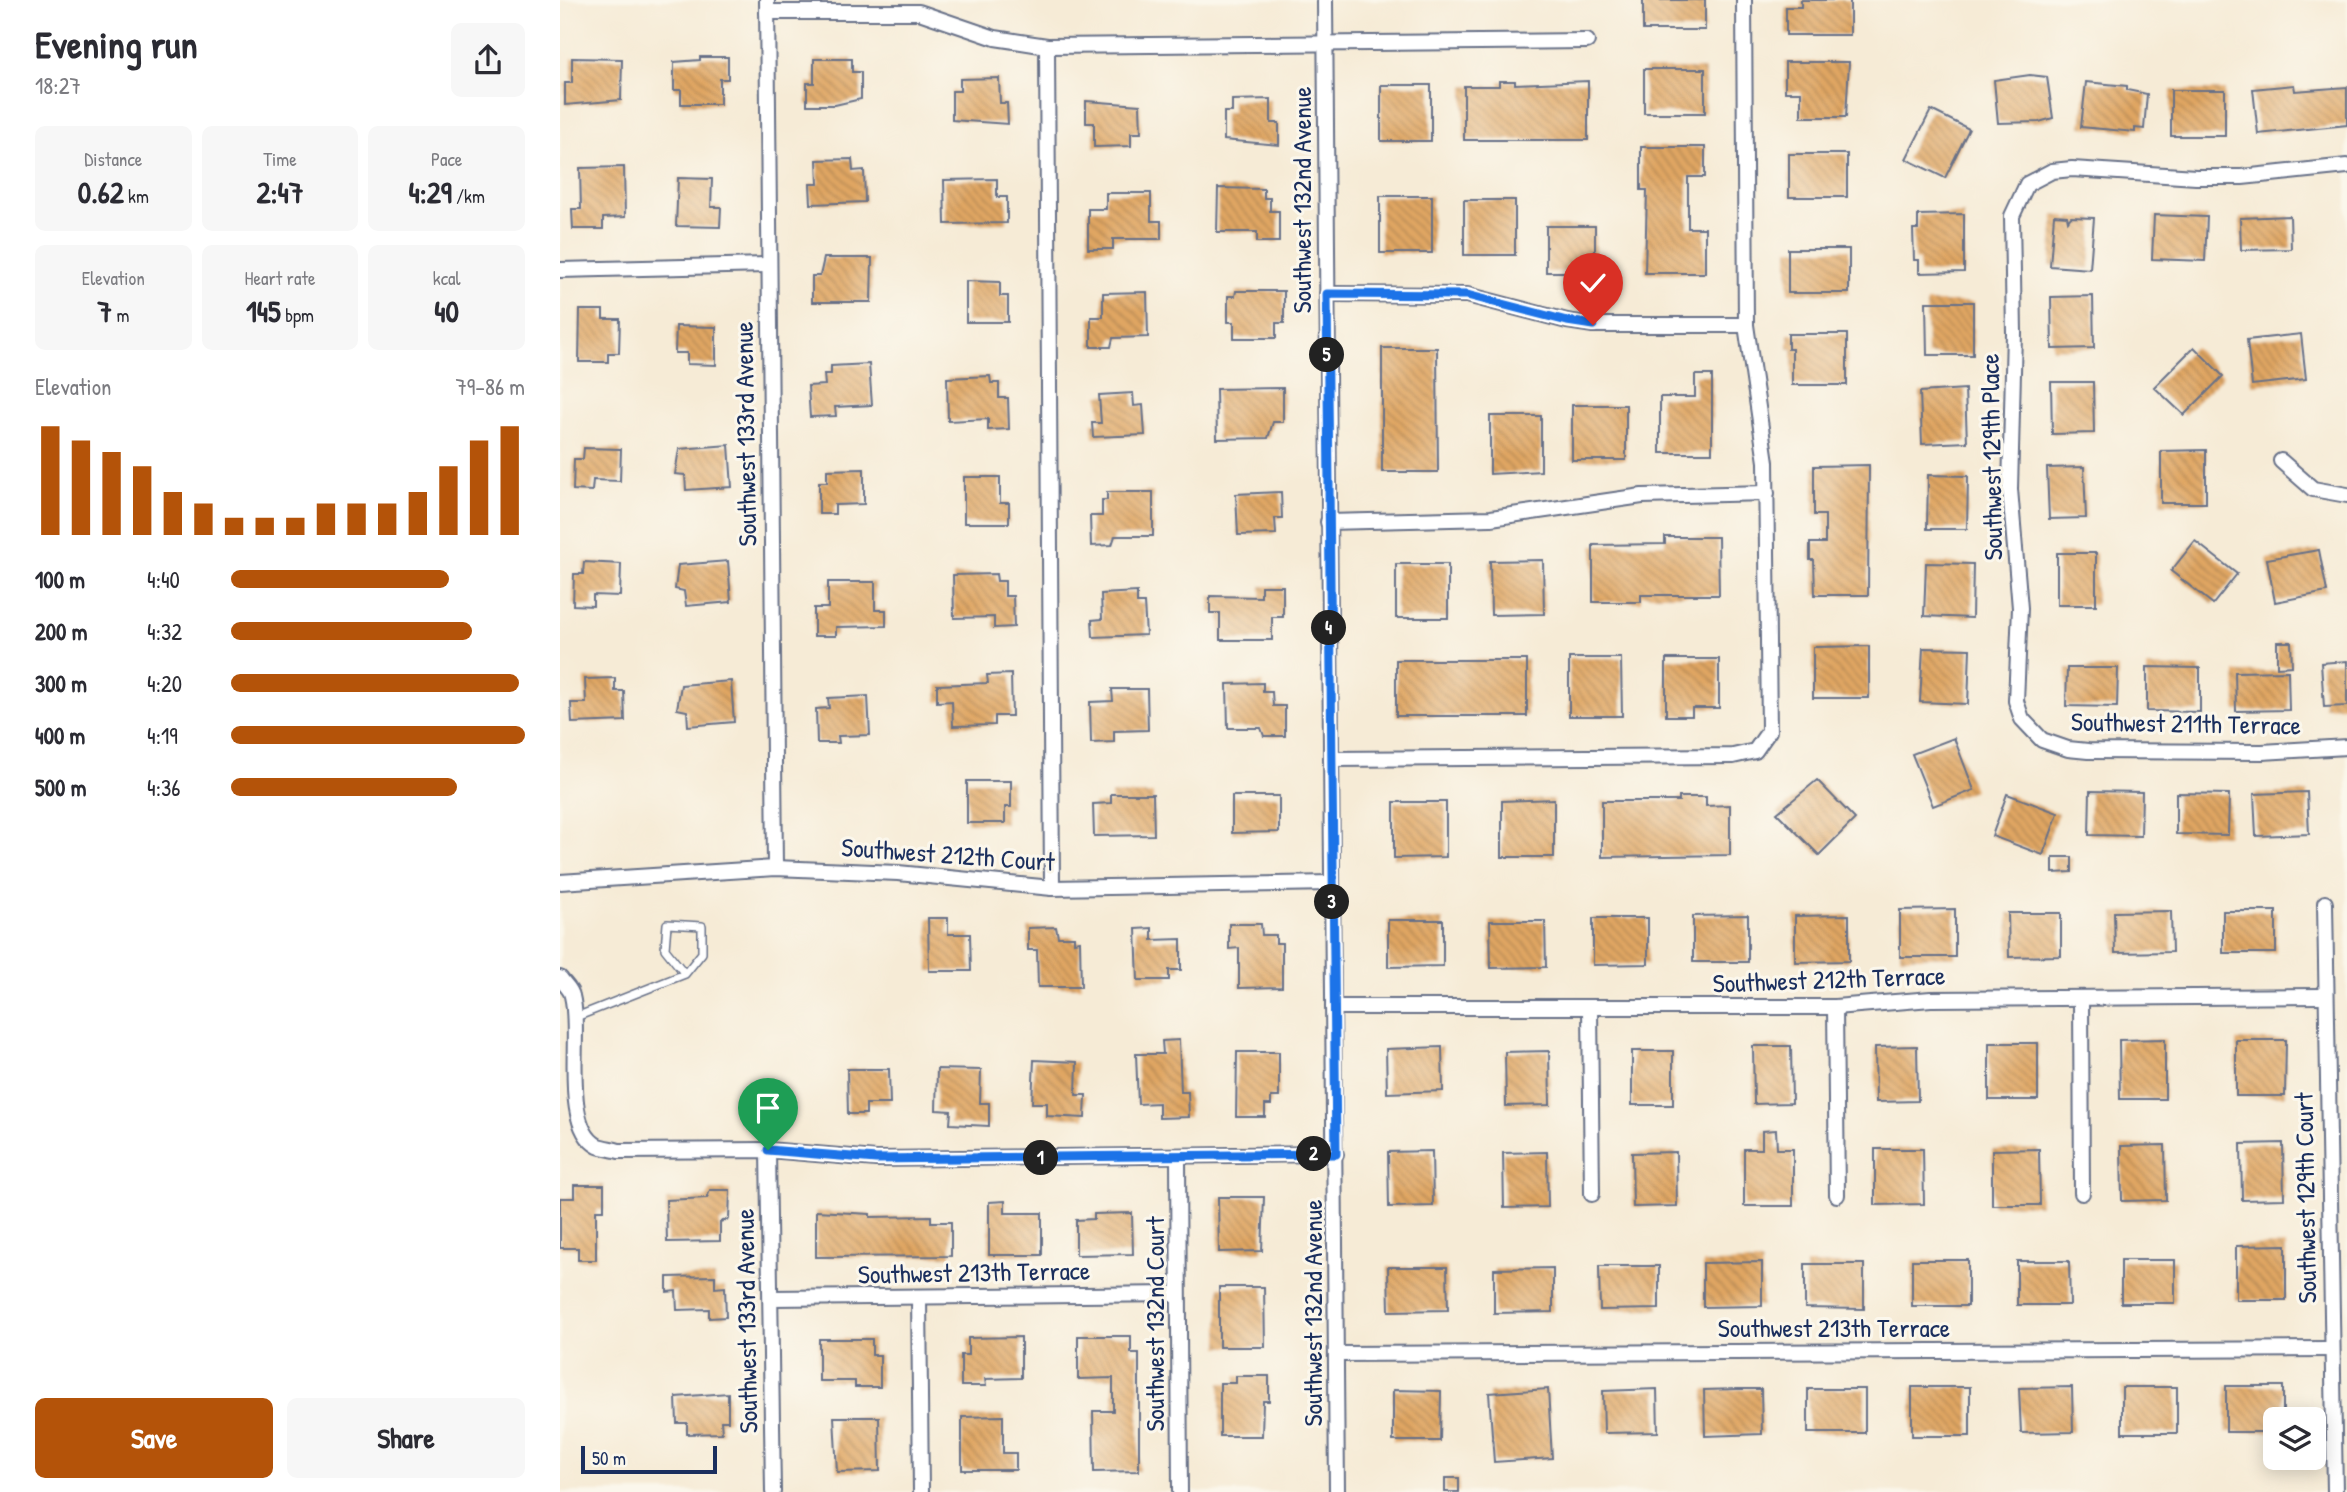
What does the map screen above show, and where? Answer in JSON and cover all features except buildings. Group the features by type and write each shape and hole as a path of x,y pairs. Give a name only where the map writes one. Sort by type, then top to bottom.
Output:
{"street":[{"name":"Southwest 132nd Avenue","path":"1325,0 1337,1492"},
{"path":"1331,759 1733,756 1755,751 1769,731 1771,715 1765,443 1746,326 1744,0"},
{"path":"767,6 919,12 1011,42 1047,46 1587,41"},
{"name":"Southwest 133rd Avenue","path":"767,6 767,265 775,868"},
{"path":"1047,46 1052,888"},
{"name":"Southwest 129th Place","path":"2029,730 2016,701 2020,608 2011,515 2014,333 2012,216 2015,202 2027,184 2052,171 2072,169 2207,177 2347,166"},
{"path":"560,270 767,265"},
{"path":"1327,294 1467,295 1567,321 1593,325 1746,326"},
{"path":"2281,461 2302,483 2313,489 2347,495"},
{"path":"1328,522 1491,518 1642,496 1767,493"},
{"name":"Southwest 211th Terrace","path":"2029,730 2054,746 2088,751 2262,752 2347,747"},
{"name":"Southwest 212th Court","path":"560,882 775,868 898,873 1052,888 1332,883"},
{"name":"Southwest 129th Court","path":"2326,903 2335,1492"},
{"path":"560,978 572,993 576,1017 575,1114 584,1134 597,1145 619,1151 768,1150 876,1159 1336,1154"},
{"name":"Southwest 212th Terrace","path":"1334,1007 1835,1007 1931,999 2326,996"},
{"path":"2081,998 2082,1193"},
{"path":"1590,1007 1591,1194"},
{"path":"1835,1007 1837,1195"},
{"name":"Southwest 133rd Avenue","path":"768,1150 773,1492"},
{"name":"Southwest 132nd Court","path":"1178,1157 1180,1492"},
{"name":"Southwest 213th Terrace","path":"771,1298 1178,1294"},
{"path":"919,1297 921,1492"},
{"name":"Southwest 213th Terrace","path":"1336,1354 2332,1349"}],"lane":[{"path":"576,1017 685,974 702,953 702,926 667,924 665,949 685,974"}],"route":[{"path":"768,1150 876,1159 1336,1154 1327,294 1467,295 1567,321 1593,325"}]}
